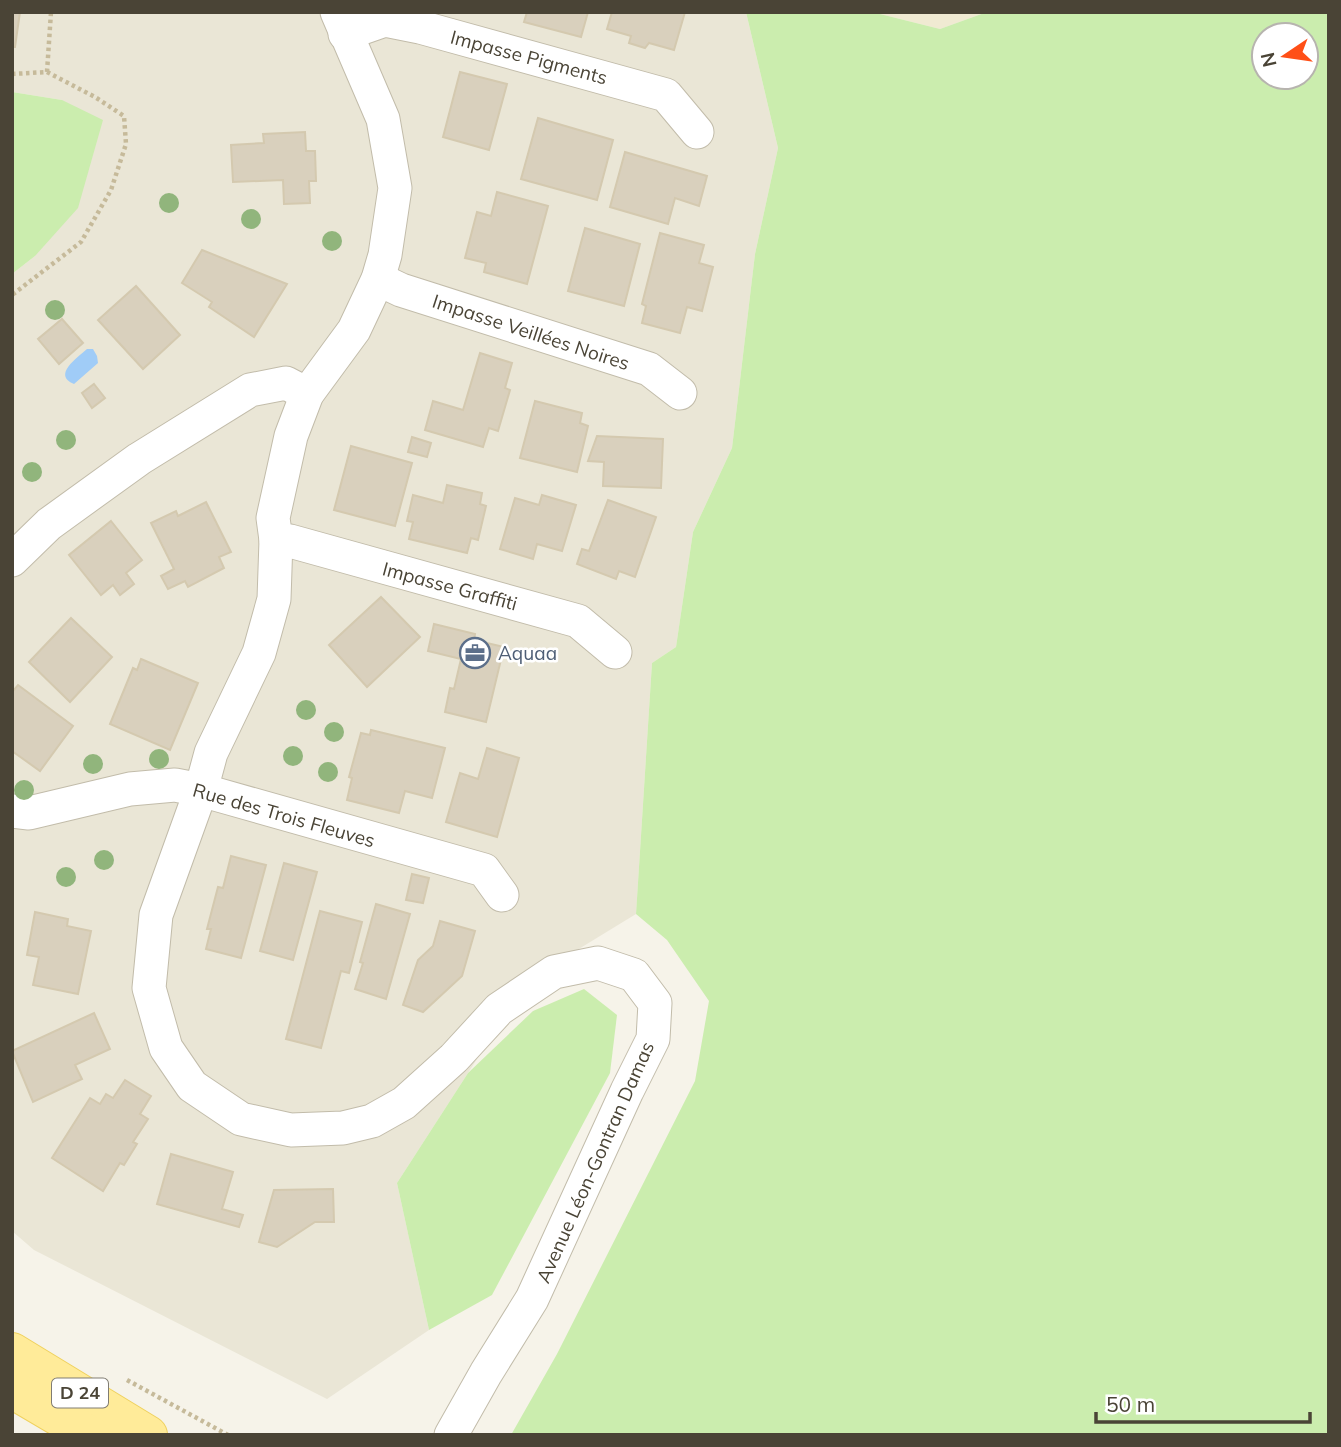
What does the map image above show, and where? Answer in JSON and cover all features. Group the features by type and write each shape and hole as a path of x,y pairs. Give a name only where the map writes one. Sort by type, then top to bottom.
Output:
{"main road":[{"name":"D 24","path":"12,1352 148,1435"},
{"name":"D 24","path":"12,1389 90,1435"}],"street":[{"name":"Impasse Pigments","path":"341,23 385,20 420,27 666,95 697,132"},
{"name":"Avenue Léon-Gontran Damas","path":"341,23 383,119 395,188 385,255 378,279 354,330 307,394 291,436 273,518 276,540 274,599 259,653 211,753 201,790 156,915 149,988 166,1048 192,1086 241,1119 291,1130 343,1128 372,1121 404,1102 454,1058 499,1009 554,972 598,962 634,975 655,1003 653,1039 533,1299 451,1435"},
{"name":"Impasse Veillées Noires","path":"378,279 401,290 649,369 680,393"},
{"path":"12,560 49,524 139,458 250,390 286,383 307,394"},
{"name":"Impasse Graffiti","path":"276,540 290,541 578,621 615,652"},
{"name":"Rue des Trois Fleuves","path":"12,811 29,813 130,789 175,785 484,870 502,895"}],"path":[{"path":"47,72 51,12"},
{"path":"12,74 47,72 95,97 124,116 126,144 111,190 81,242 12,295"}],"shaded area":[{"path":"12,12 746,12 778,148 755,254 732,448 693,532 676,647 652,663 636,914 528,980 397,1183 429,1330 327,1399 34,1250 12,1231 12,274 35,256 62,100 12,92"},
{"path":"872,12 987,12 940,29"}],"green space":[{"path":"746,12 872,12 940,29 987,12 1329,12 1329,1435 511,1435 557,1354 695,1081 709,1001 667,940 636,914 652,663 676,647 693,532 732,448 755,254 778,148"},
{"path":"12,92 62,100 103,120 78,208 35,256 12,274"},
{"path":"584,989 617,1015 610,1073 492,1295 429,1330 397,1183 468,1073 533,1011"}],"water":[{"path":"87,349 93,349 98,363 74,384 65,376 66,371"}],"building":[{"path":"12,12 20,12 15,47 12,47"},
{"path":"527,12 588,12 581,37 524,22"},
{"path":"612,12 685,12 674,50 649,43 645,48 629,43 631,36 607,29"},
{"path":"460,72 507,84 489,150 443,137"},
{"path":"538,118 613,140 597,200 521,179"},
{"path":"305,132 306,151 315,151 316,181 309,181 310,203 284,204 283,180 233,182 231,145 264,143 263,134"},
{"path":"625,152 707,176 699,206 675,198 668,224 610,207"},
{"path":"497,192 548,206 527,284 484,272 486,263 465,258 477,212 491,216"},
{"path":"585,228 640,244 624,306 568,291"},
{"path":"660,233 704,245 699,263 713,267 702,311 687,307 680,333 642,323 646,306 642,304"},
{"path":"202,250 287,284 254,337 209,307 212,302 182,283"},
{"path":"136,286 180,335 143,369 98,320"},
{"path":"62,319 83,343 59,364 38,339"},
{"path":"480,353 512,363 505,388 510,390 498,431 489,428 483,447 425,430 433,401 463,410"},
{"path":"94,384 105,398 92,408 82,393"},
{"path":"535,401 582,413 580,423 588,426 577,472 520,458"},
{"path":"597,436 663,439 661,488 603,486 604,462 588,461"},
{"path":"412,437 431,443 427,457 408,452"},
{"path":"351,446 412,463 395,526 334,510"},
{"path":"447,485 482,493 480,504 486,506 478,540 471,538 467,553 409,539 413,522 407,521 413,495 443,503"},
{"path":"542,495 576,505 562,551 537,544 533,559 500,549 515,498 539,505"},
{"path":"608,500 656,517 635,577 619,571 616,579 577,564 582,549 589,551"},
{"path":"206,502 231,552 219,557 224,568 188,587 185,581 168,589 161,576 174,569 151,523 176,511 178,516"},
{"path":"111,521 142,560 126,573 134,584 120,595 113,585 101,595 69,555"},
{"path":"381,597 420,637 367,687 329,645"},
{"path":"71,618 112,657 70,702 29,662"},
{"path":"434,624 475,634 474,640 504,647 486,722 445,712 450,688 454,689 461,659 428,651"},
{"path":"141,659 198,683 170,750 110,724 133,668 137,670"},
{"path":"18,685 73,726 40,771 12,751 12,692"},
{"path":"371,730 445,748 432,798 405,791 399,813 347,800 352,778 349,777 361,733 370,735"},
{"path":"487,748 519,758 497,837 446,822 460,773 478,779"},
{"path":"231,856 266,865 241,958 206,949 211,929 207,929 218,887 223,888"},
{"path":"284,863 317,872 293,960 260,951"},
{"path":"412,874 429,878 423,903 406,900"},
{"path":"376,904 410,914 386,999 355,989"},
{"path":"320,911 362,922 349,973 341,971 321,1048 286,1039"},
{"path":"35,912 68,919 67,926 91,931 78,994 33,985 39,957 27,955"},
{"path":"440,921 475,931 462,976 423,1012 403,1005 418,960 433,946"},
{"path":"94,1013 110,1049 75,1065 82,1079 33,1102 12,1051"},
{"path":"125,1080 151,1096 140,1114 148,1119 133,1142 137,1144 124,1165 120,1163 103,1191 52,1158 90,1098 100,1104 106,1094 113,1098"},
{"path":"171,1154 233,1172 222,1209 243,1215 239,1227 157,1204"},
{"path":"333,1189 334,1222 315,1222 277,1247 259,1242 274,1190"}],"place":[{"name":"Aquaa","path":"475,653"}]}
